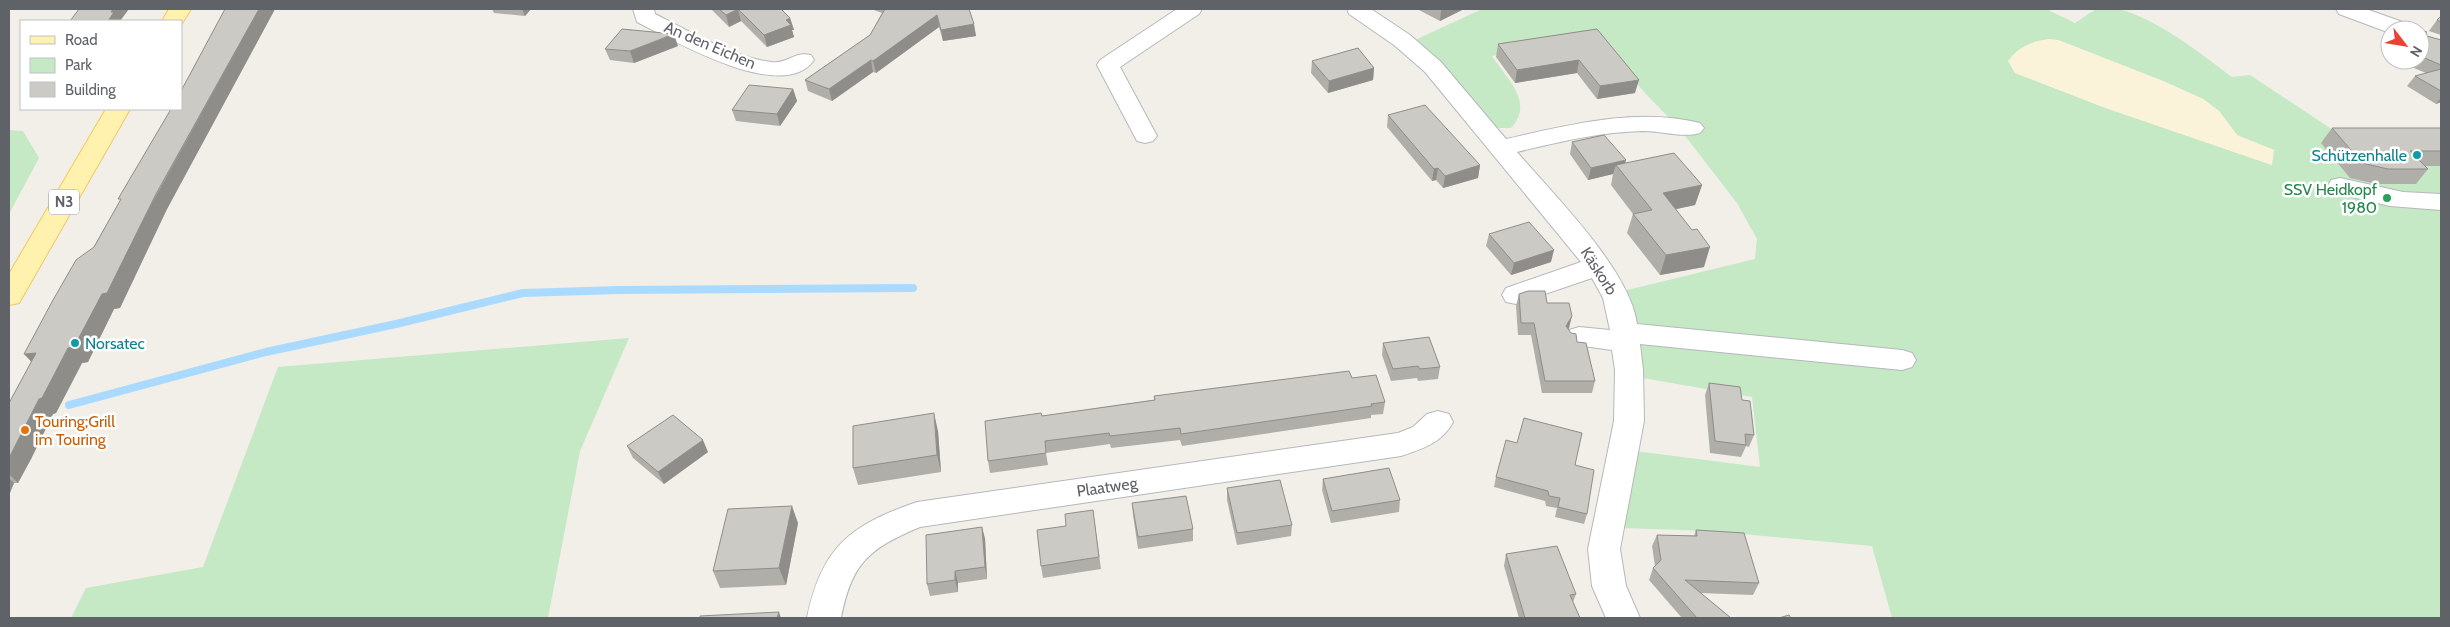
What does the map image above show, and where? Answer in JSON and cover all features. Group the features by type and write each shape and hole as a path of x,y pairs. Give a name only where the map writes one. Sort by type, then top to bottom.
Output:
{"main road":[{"path":"174,20 180,9"},
{"name":"N3","path":"9,296 117,110"}],"street":[{"name":"An den Eichen","path":"623,9 651,11 684,38 760,66 784,70 803,60"},
{"path":"1145,136 1108,65 1190,9"},
{"name":"Käskorb","path":"1357,9 1389,30 1433,67 1599,266 1617,298 1626,337 1629,421 1604,549 1609,586 1623,618"},
{"path":"2347,9 2380,21"},
{"path":"1501,148 1557,136 1640,125 1692,128"},
{"path":"2340,186 2388,199 2420,203 2441,202"},
{"path":"1516,295 1599,266"},
{"path":"1578,337 1626,337 1902,360"},
{"name":"Plaatweg","path":"824,618 838,569 857,546 883,528 917,515 1401,444 1424,435 1438,422"}],"green space":[{"path":"2113,8 2131,13 2168,32 2232,77 2250,75 2339,134 2441,137 2441,618 1892,618 1872,546 1710,531 1621,528 1635,451 1760,467 1752,397 1637,377 1623,291 1755,259 1757,239 1737,203 1679,128 1645,93 1599,38 1492,56 1516,90 1519,100 1518,118 1511,128 1498,128 1486,122 1415,40 1482,9 2046,9 2075,23 2095,10","holes":["2058,40 2163,81 2203,99 2219,111 2237,135 2272,165 2103,107 2015,73"]},
{"path":"9,130 23,131 39,158 9,214"},
{"path":"629,338 580,451 548,618 71,618 86,588 203,567 278,367"}],"sand":[{"path":"2058,40 2163,81 2203,99 2219,111 2237,135 2274,150 2272,165 2103,107 2015,73 2008,61 2016,52 2037,41"}],"building":[{"path":"79,9 113,9 111,12 114,12 109,20 71,20"},
{"path":"225,9 259,9 156,194 107,293 102,294 74,347 68,348 9,458 9,403 36,353 24,354 76,260 94,247 121,199 118,199 170,110 182,110 182,89"},
{"path":"719,9 738,9 726,15"},
{"path":"738,9 781,9 790,18 786,20 791,25 764,35"},
{"path":"885,9 969,9 974,24 941,30 937,15 873,61 871,60 829,89 805,80 870,35"},
{"path":"622,29 674,34 630,51 605,49"},
{"path":"1597,29 1639,80 1600,86 1579,60 1517,70 1498,44"},
{"path":"2430,37 2441,40 2441,65 2430,60"},
{"path":"1358,48 1374,68 1329,81 1312,61"},
{"path":"2441,69 2441,91 2415,76"},
{"path":"749,85 793,89 777,114 732,110"},
{"path":"1425,105 1480,165 1445,176 1438,168 1434,169 1388,115"},
{"path":"2332,128 2441,128 2441,151 2410,151 2428,169 2388,169 2362,163"},
{"path":"1604,135 1626,160 1591,168 1572,142"},
{"path":"1674,153 1702,185 1663,193 1692,230 1697,229 1710,247 1666,255 1633,214 1652,210 1616,165"},
{"path":"1529,222 1554,250 1514,263 1489,234"},
{"path":"1528,291 1545,291 1547,303 1569,303 1572,316 1566,326 1571,333 1576,334 1577,342 1586,343 1595,381 1545,381 1534,323 1521,323 1519,294"},
{"path":"1429,337 1440,367 1420,369 1418,366 1393,369 1383,343"},
{"path":"1349,371 1352,378 1376,375 1385,402 1371,404 1372,406 1181,434 1180,428 1110,436 1109,433 1045,441 1046,453 988,461 985,421 1041,413 1042,416 1155,400 1154,396"},
{"path":"1709,383 1740,387 1742,400 1750,401 1754,435 1745,434 1746,445 1715,441"},
{"path":"934,413 937,455 853,468 853,426"},
{"path":"673,415 703,440 658,472 627,446"},
{"path":"1524,418 1582,433 1575,465 1594,470 1587,514 1558,507 1560,498 1549,496 1548,491 1496,477 1506,440 1517,443"},
{"path":"1389,468 1400,500 1332,511 1323,479"},
{"path":"1280,480 1292,525 1237,533 1227,488"},
{"path":"1186,496 1193,529 1138,537 1132,503"},
{"path":"792,506 779,568 713,571 728,509"},
{"path":"1093,510 1099,557 1041,566 1037,530 1066,526 1065,514"},
{"path":"982,527 985,567 955,571 955,580 927,584 926,535"},
{"path":"1696,530 1744,533 1759,583 1685,580 1731,618 1697,618 1653,568 1661,560 1657,535 1697,536"},
{"path":"1557,546 1576,594 1570,595 1580,618 1525,618 1506,554"},
{"path":"779,612 777,618 700,618 700,616"},
{"path":"1789,615 1791,618 1779,618"}],"waterway":[{"path":"69,405 266,352 396,324 523,293 619,290 913,288"}],"place":[{"name":"Schützenhalle","path":"2417,155"},
{"name":"SSV Heidkopf 1980","path":"2387,198"},
{"name":"Norsatec","path":"75,343"},
{"name":"Touring;Grill im Touring","path":"25,430"}]}
